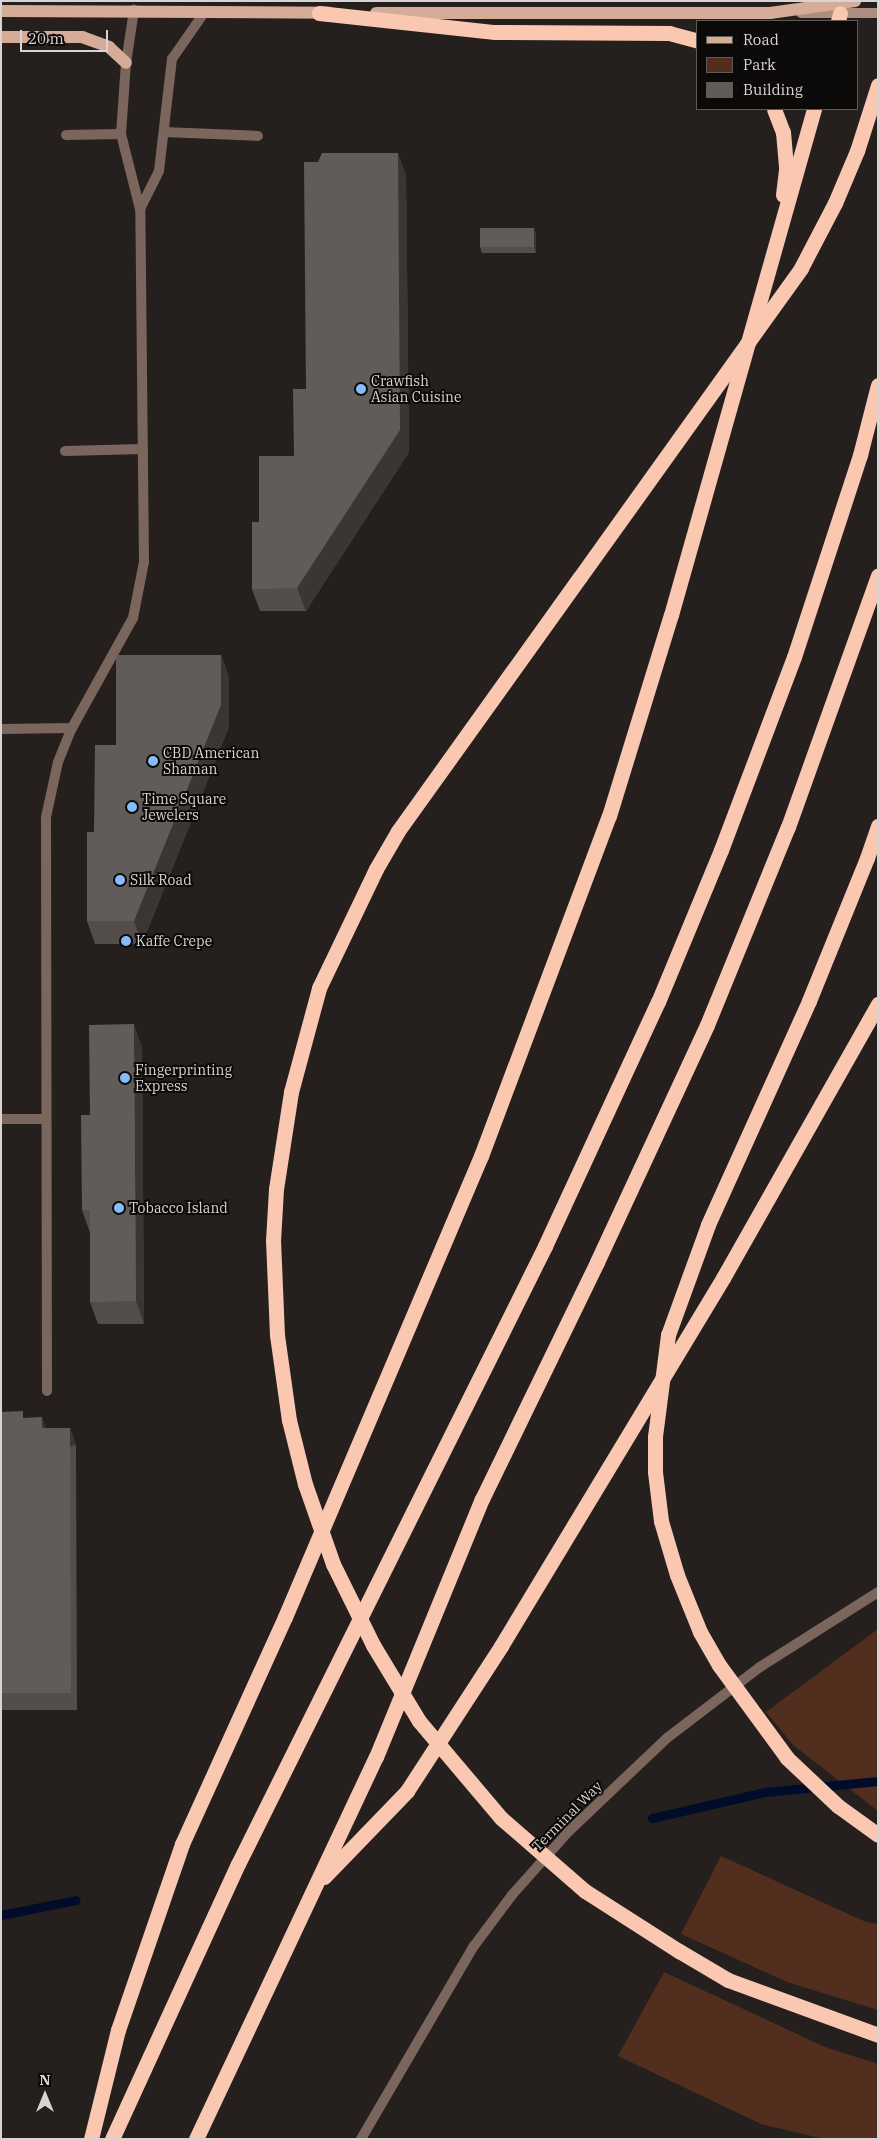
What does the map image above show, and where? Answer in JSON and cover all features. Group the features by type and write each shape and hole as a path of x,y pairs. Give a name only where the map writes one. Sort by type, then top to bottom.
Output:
{"highway":[{"path":"319,13 495,32 669,33 696,40"},
{"path":"878,85 857,151 835,203 801,268 398,831 376,869 319,988 290,1092 276,1188 273,1241 277,1335 289,1420 305,1484 333,1564 373,1645 419,1720 501,1818 585,1891 728,1980 878,2035"},
{"path":"774,110 783,132 786,170 779,234"},
{"path":"91,2139 118,2030 182,1844 285,1616 481,1156 609,816 671,615 814,110"},
{"path":"112,2139 234,1873 545,1246 662,993 724,842 797,648 860,455 878,385"},
{"path":"196,2139 376,1757 482,1500 707,1025 791,818 878,576"},
{"path":"878,826 868,858 809,1001 708,1225 668,1335 655,1437 655,1472 661,1521 677,1575 700,1632 719,1665 786,1758 838,1806 878,1835"},
{"path":"316,1885 407,1791 502,1646 723,1278 878,1004"}],"main road":[{"path":"840,10 855,1"},
{"path":"1,11 134,6 204,13 770,13 840,10 878,13"},
{"path":"1,37 82,37 109,47 126,63"}],"street":[{"path":"47,1391 46,817 58,762 72,728 118,650 140,593 144,562 140,209 121,134 126,63 134,6"},
{"path":"140,209 159,170 172,59 204,13"},
{"path":"164,132 258,136"},
{"path":"66,135 121,134"},
{"path":"65,451 143,449"},
{"path":"1,729 72,728"},
{"path":"1,1119 46,1119"},
{"name":"Terminal Way","path":"361,2139 474,1946 512,1895 568,1831 667,1738 760,1667 878,1592"}],"green space":[{"path":"878,1629 878,1811 793,1745 766,1712"},
{"path":"721,1856 866,1922 878,1924 878,2010 787,1982 681,1934"},
{"path":"664,1972 825,2047 878,2064 878,2139 824,2139 761,2124 618,2056"}],"building":[{"name":"Crawfish Asian Cuisine","path":"322,153 398,153 400,430 297,588 252,589 252,522 259,522 259,456 294,456 293,389 306,389 304,162 318,162"},
{"path":"480,228 534,228 534,247 480,247"},
{"path":"116,655 221,655 221,705 134,921 87,921 87,832 94,832 95,745 116,745"},
{"path":"134,1024 136,1301 90,1302 90,1210 82,1210 81,1115 90,1115 89,1025"},
{"path":"23,1411 23,1418 42,1417 42,1428 70,1428 71,1693 1,1693 1,1412"}],"waterway":[{"path":"652,1818 765,1792 878,1781"},
{"path":"1,1915 76,1900"}],"place":[{"name":"Crawfish Asian Cuisine","path":"361,389"},
{"name":"CBD American Shaman","path":"153,761"},
{"name":"Time Square Jewelers","path":"132,807"},
{"name":"Silk Road","path":"120,880"},
{"name":"Kaffe Crepe","path":"126,941"},
{"name":"Fingerprinting Express","path":"125,1078"},
{"name":"Tobacco Island","path":"119,1208"}]}
